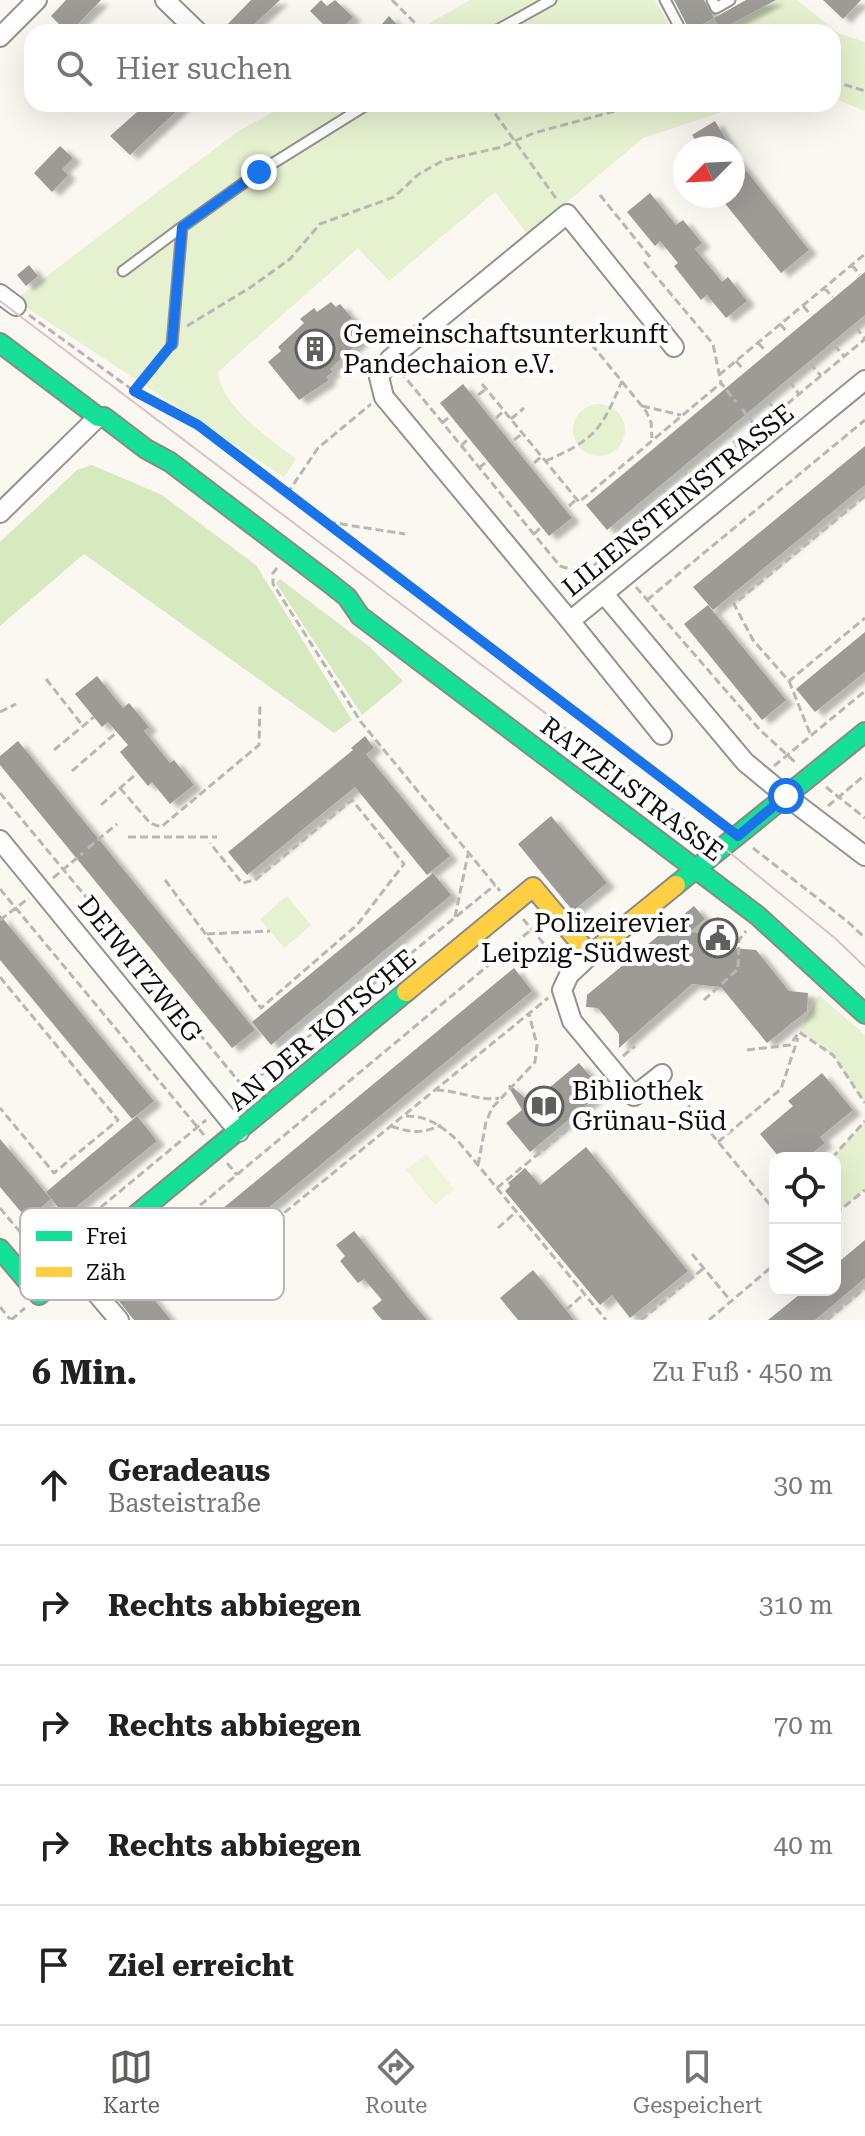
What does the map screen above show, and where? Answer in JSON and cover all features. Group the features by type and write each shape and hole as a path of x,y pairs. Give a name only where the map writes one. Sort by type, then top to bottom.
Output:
{"main road":[{"name":"RATZELSTRASSE","path":"0,343 98,417 107,434 279,565 335,607 360,616 758,916 865,1014"},
{"name":"RATZELSTRASSE","path":"98,417 104,417 146,449 170,462 322,577 347,597 360,616"},
{"path":"590,955 865,732"},
{"name":"AN DER KOTSCHE","path":"146,1208 533,887 590,955"},
{"name":"AN DER KOTSCHE","path":"0,1249 20,1272"}],"street":[{"path":"0,37 37,0"},
{"path":"165,0 190,24"},
{"path":"390,359 567,214 674,347"},
{"path":"0,294 16,306"},
{"name":"LILIENSTEINSTRASSE","path":"390,359 379,377 384,397 570,621 865,380"},
{"path":"0,513 98,417"},
{"path":"604,594 745,762 865,856"},
{"path":"570,621 662,735"},
{"name":"DEIWITZWEG","path":"0,840 239,1132"},
{"path":"590,955 569,975 562,990 572,1021 634,1096 667,1080"},
{"path":"103,1300 119,1320"}],"lane":[{"path":"508,24 551,0"},
{"path":"665,0 678,24"},
{"path":"712,0 716,8 730,0"},
{"path":"123,271 259,172 355,112"},
{"path":"172,344 182,227"}],"path":[{"path":"392,0 416,24"},
{"path":"841,84 865,91"},
{"path":"494,112 567,214"},
{"path":"134,391 189,324 251,287 290,259 320,224 394,197 419,174 444,160 498,148 534,133 611,112"},
{"path":"600,195 650,257"},
{"path":"719,375 865,254"},
{"path":"644,262 713,344 721,383 736,402"},
{"path":"852,265 860,275"},
{"path":"824,288 833,297"},
{"path":"16,306 134,391 198,425 738,836 865,938"},
{"path":"803,306 811,315"},
{"path":"780,324 788,333"},
{"path":"390,359 560,566 577,571 592,567 865,339 855,326"},
{"path":"584,335 642,406 651,422 652,438"},
{"path":"758,343 766,351"},
{"path":"834,345 844,356"},
{"path":"736,361 743,369"},
{"path":"810,363 821,376"},
{"path":"546,461 579,446 596,430 605,419 622,381"},
{"path":"789,381 799,394"},
{"path":"482,384 579,502 721,383"},
{"path":"478,395 486,389"},
{"path":"767,400 777,412"},
{"path":"287,494 318,448 375,401"},
{"path":"642,406 681,415"},
{"path":"511,419 524,408"},
{"path":"742,409 758,428"},
{"path":"496,418 504,411"},
{"path":"442,423 449,417"},
{"path":"647,600 865,420"},
{"path":"726,431 737,445"},
{"path":"514,440 523,433"},
{"path":"461,446 467,440"},
{"path":"704,450 715,464"},
{"path":"534,463 542,456"},
{"path":"479,468 486,462"},
{"path":"682,468 692,483"},
{"path":"552,484 560,478"},
{"path":"497,490 503,485"},
{"path":"660,486 671,501"},
{"path":"811,736 789,681 753,640 734,604 865,496"},
{"path":"569,506 577,499"},
{"path":"638,504 649,519"},
{"path":"515,512 521,507"},
{"path":"324,522 405,534"},
{"path":"616,523 626,538"},
{"path":"534,534 540,528"},
{"path":"279,565 273,573 273,584 361,722 562,966"},
{"path":"626,576 760,730 865,818"},
{"path":"789,681 865,618"},
{"path":"46,679 83,726"},
{"path":"762,776 865,691"},
{"path":"120,788 150,823 161,827 259,745 260,703"},
{"path":"0,712 16,704"},
{"path":"54,750 94,717"},
{"path":"72,771 117,732"},
{"path":"101,805 137,773"},
{"path":"815,817 865,775"},
{"path":"0,793 264,1112"},
{"path":"165,880 261,1008 357,925 404,864 352,800 255,880 242,883 210,843"},
{"path":"88,848 117,824"},
{"path":"128,837 217,837"},
{"path":"455,917 468,853"},
{"path":"100,1208 495,885"},
{"path":"0,889 237,1175"},
{"path":"704,1000 738,969 739,940 748,928"},
{"path":"198,1208 532,929"},
{"path":"207,934 270,931"},
{"path":"0,977 118,1120 54,1173 0,1108"},
{"path":"284,1213 553,993 562,990"},
{"path":"478,1165 486,1122 499,1098 535,1062 537,1045 529,1014"},
{"path":"718,1142 781,1089 799,1032"},
{"path":"747,1050 790,1045 799,1032"},
{"path":"799,1032 833,1055 865,1103"},
{"path":"667,1080 769,1204"},
{"path":"436,1090 461,1092 490,1100 499,1098"},
{"path":"404,1116 421,1116 441,1125 458,1141 606,1320"},
{"path":"497,1189 584,1116 594,1129"},
{"path":"836,1152 865,1121"},
{"path":"391,1126 411,1133 441,1125"},
{"path":"820,1147 825,1152"},
{"path":"841,1209 865,1190"},
{"path":"0,1208 20,1232"},
{"path":"498,1228 516,1212"},
{"path":"692,1254 730,1300"},
{"path":"641,1320 704,1268"},
{"path":"709,1320 769,1269"},
{"path":"827,1320 865,1288"},
{"path":"566,1310 584,1294"},
{"path":"0,1307 11,1320"}],"green space":[{"path":"470,0 655,0 668,24 428,24"},
{"path":"776,0 797,0 827,24 732,24"},
{"path":"714,18 718,24 703,24"},
{"path":"841,34 865,42 865,111 841,101"},
{"path":"273,112 722,112 643,138 528,235 495,192 389,281 358,248 218,372 221,385 237,409 296,459 284,477 15,300 237,132"},
{"path":"599,404 617,412 625,430 617,448 599,456 581,448 573,430 581,412"},
{"path":"92,465 162,495 256,565 352,720 334,733 84,554 0,626 0,542 77,470"},
{"path":"280,579 370,647 403,681 362,715 276,583"},
{"path":"287,896 311,925 284,948 260,919"},
{"path":"819,995 865,1035 865,1103 833,1055 799,1032"},
{"path":"865,1121 865,1190 841,1209 841,1152 837,1152"},
{"path":"426,1154 454,1189 435,1205 406,1170"}],"building":[{"path":"66,0 101,0 78,24 59,24 51,16"},
{"path":"251,0 280,0 254,24 228,24"},
{"path":"321,0 327,6 335,0 353,17 346,24 323,24 310,11"},
{"path":"674,0 704,0 714,18 703,24 686,24"},
{"path":"746,0 776,0 731,24 717,24 714,18"},
{"path":"823,0 861,0 843,19"},
{"path":"389,16 396,24 382,24"},
{"path":"137,112 176,112 130,155 110,136"},
{"path":"715,121 724,136 693,136"},
{"path":"60,146 73,158 62,169 68,175 52,192 34,173"},
{"path":"745,169 809,250 781,273 729,208 745,208"},
{"path":"650,193 676,225 683,220 702,243 695,249 722,282 728,277 747,301 726,318 707,295 701,300 674,266 678,263 660,241 655,246 627,212"},
{"path":"29,265 38,276 26,286 17,275"},
{"path":"865,272 865,315 607,530 586,505"},
{"name":"Gemeinschaftsunterkunft Pandechaion e.V.","path":"331,302 336,307 340,304 352,318 347,322 362,339 330,369 333,372 326,377 329,380 299,400 268,362 281,351 278,347 304,323 300,319 314,308 317,312"},
{"path":"463,384 572,518 549,536 440,403"},
{"path":"865,446 865,485 713,610 693,587"},
{"path":"708,605 786,700 762,720 684,624"},
{"path":"865,632 865,672 815,712 796,689"},
{"path":"97,676 123,708 129,703 149,727 144,731 170,763 174,760 194,785 170,804 152,782 148,786 120,752 128,745 108,722 102,727 75,694"},
{"path":"365,736 374,748 366,754 450,856 427,875 355,787 247,875 228,852 353,750 351,748"},
{"path":"18,741 255,1030 232,1048 0,765 0,756"},
{"path":"551,816 607,883 573,911 518,844"},
{"path":"433,873 451,895 271,1045 252,1022"},
{"path":"694,906 705,919 690,932 721,935 720,947 756,950 789,991 808,993 807,1011 767,1043 721,987 692,984 619,1048 619,1034 598,1008 586,1007 587,995"},
{"path":"0,915 154,1101 132,1119 0,960"},
{"path":"514,968 532,991 268,1208 223,1208"},
{"path":"579,1063 603,1091 530,1152 506,1123 522,1110 508,1086 531,1103"},
{"path":"822,1073 853,1110 820,1137 825,1143 814,1152 775,1152 760,1134 793,1106 788,1101"},
{"path":"137,1116 157,1141 75,1208 59,1208 46,1192"},
{"path":"0,1139 51,1199 40,1208 20,1208 20,1211 0,1187"},
{"path":"586,1147 688,1271 630,1318 612,1295 600,1305 505,1191 510,1186 508,1183 525,1168 540,1185"},
{"path":"354,1231 427,1320 382,1320 372,1308 382,1300 364,1279 358,1283 340,1261 345,1256 336,1245"},
{"path":"865,1240 865,1278 815,1320 768,1320 798,1296 841,1296 841,1260"},
{"path":"533,1270 574,1320 518,1320 500,1298"},
{"path":"118,1300 155,1300 171,1320 134,1320"}],"tram line":[{"path":"0,301 724,848 836,939 865,967"}],"traffic: fast":[{"path":"0,343 98,417 104,417 146,449 170,462 332,585 347,597 360,616 758,916 865,1014"},
{"path":"676,885 865,732"},
{"path":"144,1208 406,992"},
{"path":"0,1249 20,1273"}],"traffic: slow":[{"path":"406,992 533,887 590,955 676,885"}],"place":[{"name":"Gemeinschaftsunterkunft Pandechaion e.V.","path":"315,349"},
{"name":"Polizeirevier Leipzig-Südwest","path":"718,938"},
{"name":"Bibliothek Grünau-Süd","path":"544,1106"}],"route":[{"path":"259,172 182,227 172,344 134,391 198,425 738,836 786,796"}]}
